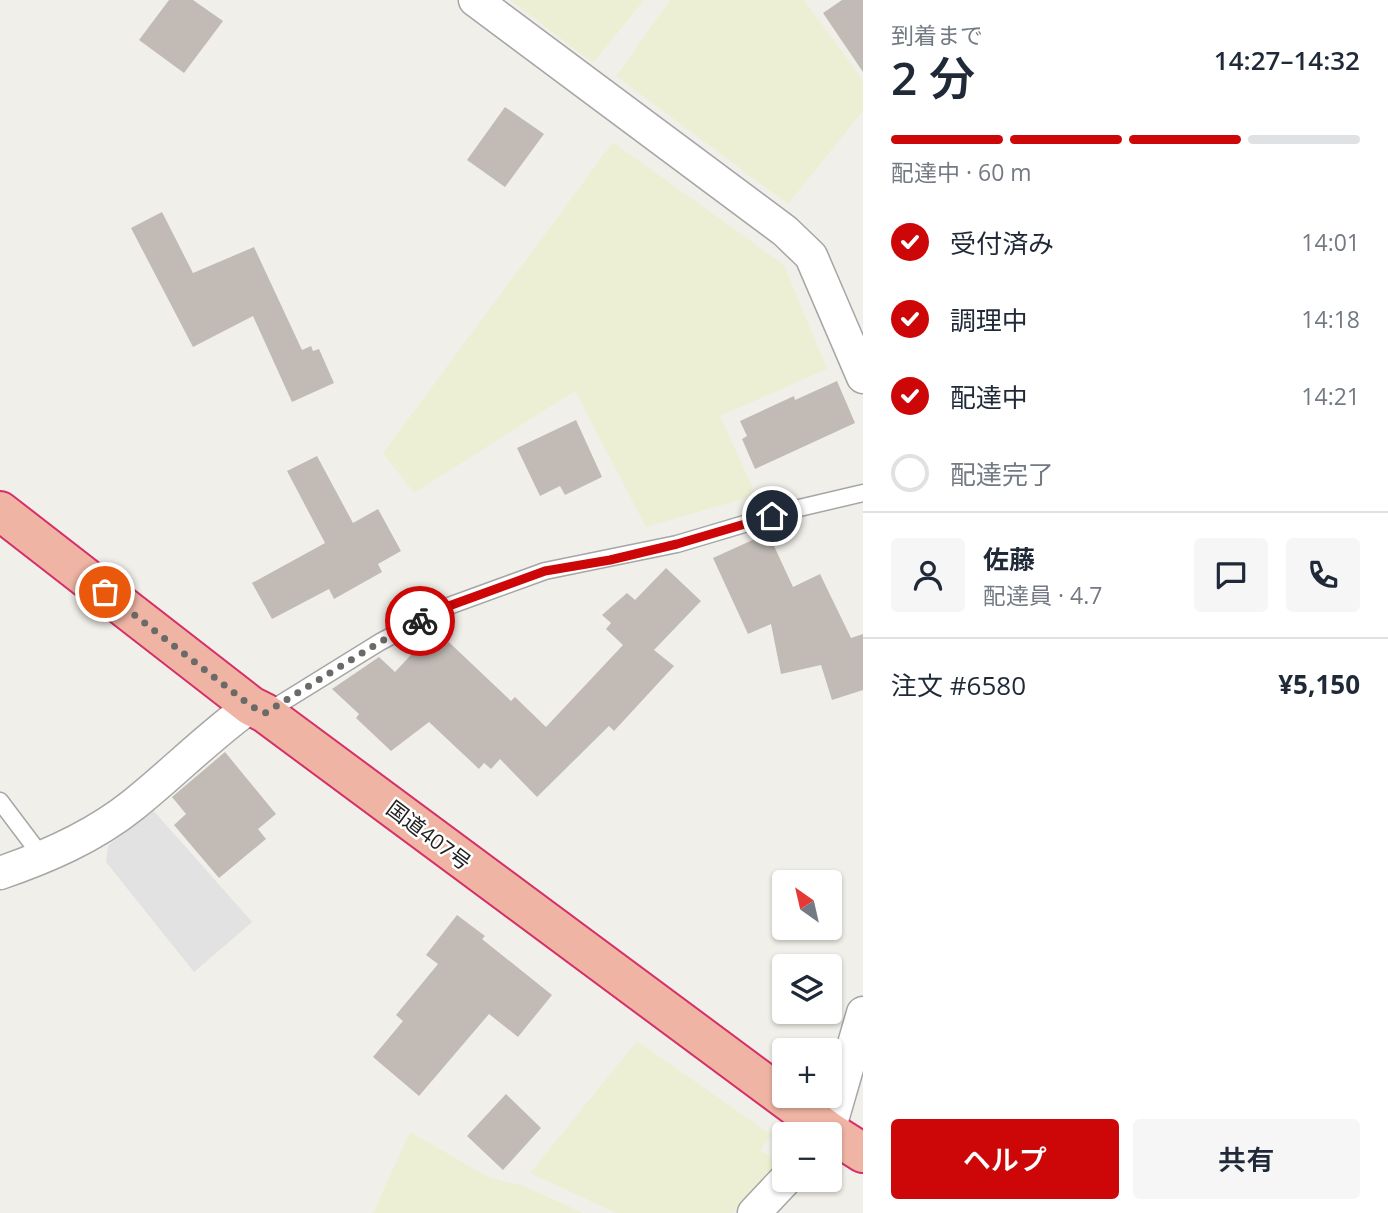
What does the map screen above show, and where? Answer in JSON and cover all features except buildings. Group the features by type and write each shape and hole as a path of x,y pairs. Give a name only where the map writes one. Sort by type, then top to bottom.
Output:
{"highway":[{"name":"国道407号","path":"0,511 258,709 814,1122"},
{"name":"国道407号","path":"842,1141 863,1153"}],"street":[{"path":"475,0 785,231 811,256 863,377"},
{"path":"0,873 43,858 88,836 131,807 232,719 258,709"},
{"path":"832,1122 863,1013"},
{"path":"754,1213 774,1192"}],"lane":[{"path":"258,709 446,607 545,571 610,560 677,544 795,509 863,493"},
{"path":"0,801 43,858"}],"green space":[{"path":"510,0 644,0 593,63"},
{"path":"670,0 804,0 863,80 863,111 788,204 616,76"},
{"path":"613,142 784,265 827,369 720,416 756,495 646,527 575,391 414,493 383,453"},
{"path":"637,1041 772,1135 760,1150 772,1158 772,1174 733,1213 616,1213 530,1173"},
{"path":"410,1132 490,1178 524,1186 583,1213 373,1213"}],"shaded area":[{"path":"152,809 252,922 194,972 106,862 108,846"}],"way so far":[{"path":"105,592 251,706 265,713 380,642 420,621"}],"route":[{"path":"420,621 446,607 545,571 610,560 677,544 772,516"}]}
